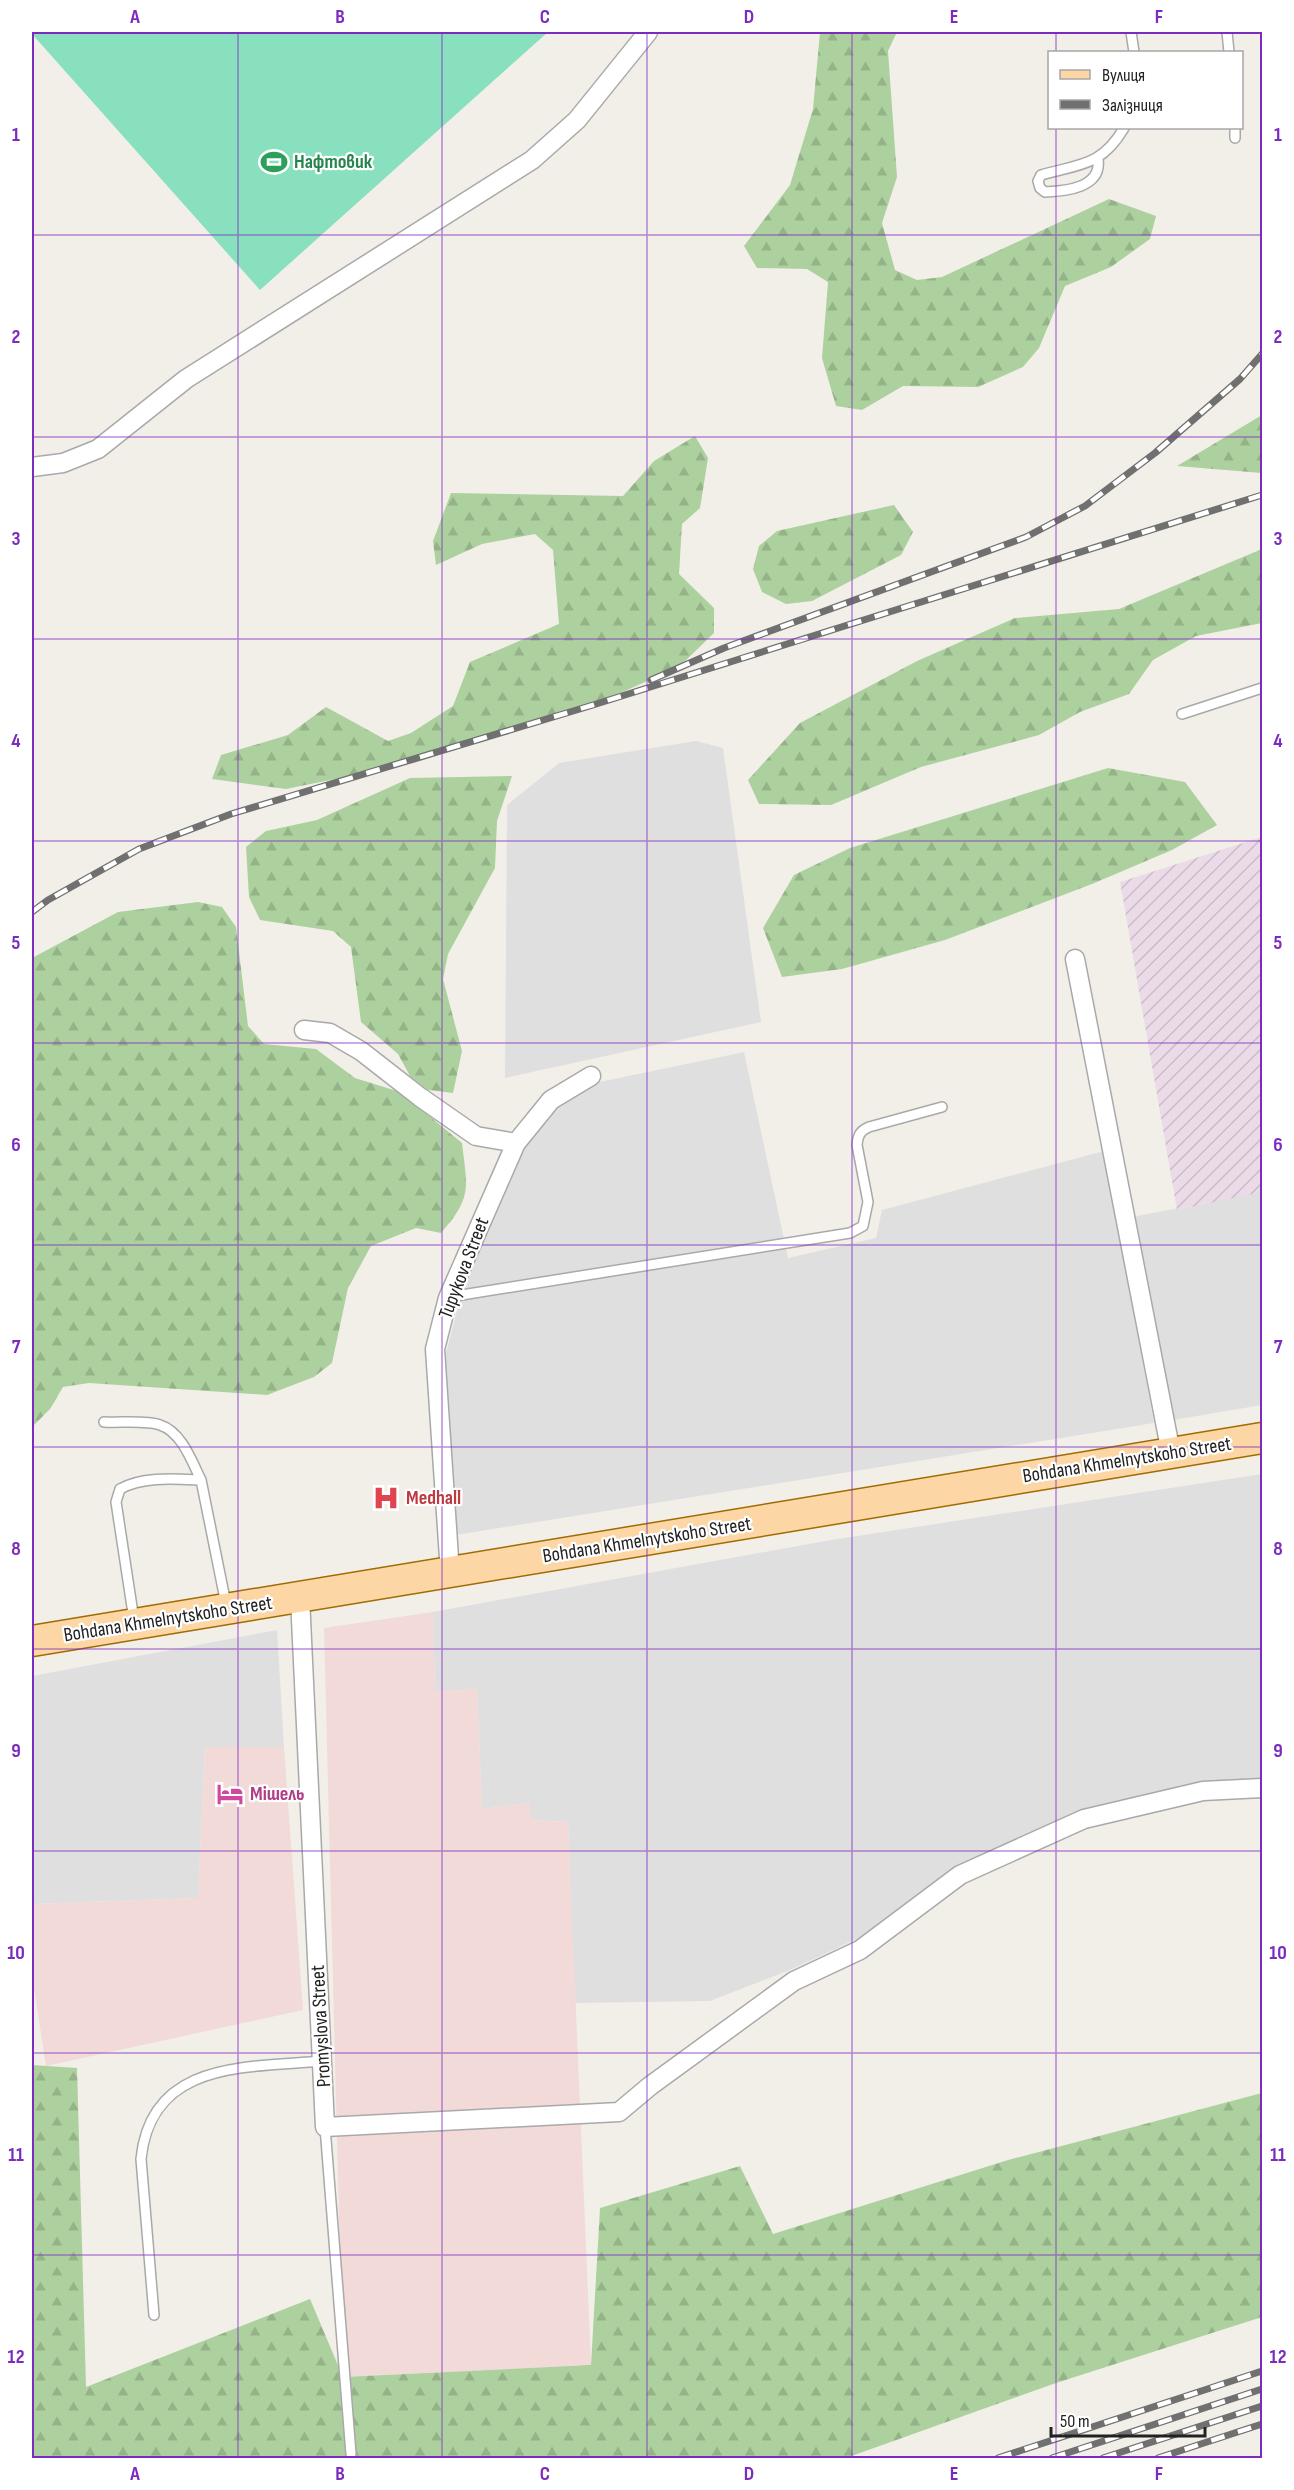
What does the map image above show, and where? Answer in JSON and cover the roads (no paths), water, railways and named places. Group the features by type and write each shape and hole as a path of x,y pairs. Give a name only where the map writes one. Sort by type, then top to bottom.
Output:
{"main road":[{"name":"Bohdana Khmelnytskoho Street","path":"32,1641 1263,1438"}],"street":[{"path":"32,466 63,463 98,450 186,379 532,160 577,120 648,32"},
{"path":"1075,959 1171,1453"},
{"path":"304,1030 330,1033 361,1051 420,1097 476,1136 516,1143"},
{"name":"Tupykova Street","path":"450,1573 435,1349 448,1298 516,1143 551,1100 591,1076"},
{"name":"Promyslova Street","path":"300,1598 325,2127"},
{"path":"325,2127 619,2112 650,2086 794,1981 860,1950 960,1875 1084,1819 1203,1791 1263,1788"}],"lane":[{"path":"1131,32 1134,51"},
{"path":"1227,32 1229,51"},
{"path":"1098,159 1099,169 1096,177 1088,183 1062,191 1045,192 1040,188 1038,181 1041,174 1098,159 1112,147 1123,129"},
{"path":"1182,714 1263,688"},
{"path":"448,1298 850,1233 863,1226 868,1202 857,1145 862,1131 869,1127 942,1107"},
{"path":"104,1422 160,1425 173,1433 187,1451 201,1480 227,1610"},
{"path":"134,1625 116,1502 120,1489 129,1484 159,1480 201,1480"},
{"path":"154,2315 141,2159 145,2135 155,2113 180,2087 201,2075 225,2070 322,2061"},
{"name":"Promyslova Street","path":"325,2127 351,2454"}],"railway":[{"path":"651,680 724,648 1026,537 1085,506 1155,453 1240,379 1262,354"},
{"path":"32,912 48,900 139,849 231,814 593,705 1262,495"},
{"path":"998,2458 1262,2371"},
{"path":"1052,2458 1262,2389"},
{"path":"1103,2458 1262,2406"},
{"path":"1158,2458 1262,2424"}],"place":[{"name":"Нафтовик","path":"274,162"},
{"name":"Medhall","path":"386,1498"},
{"name":"Мішель","path":"230,1794"}]}
